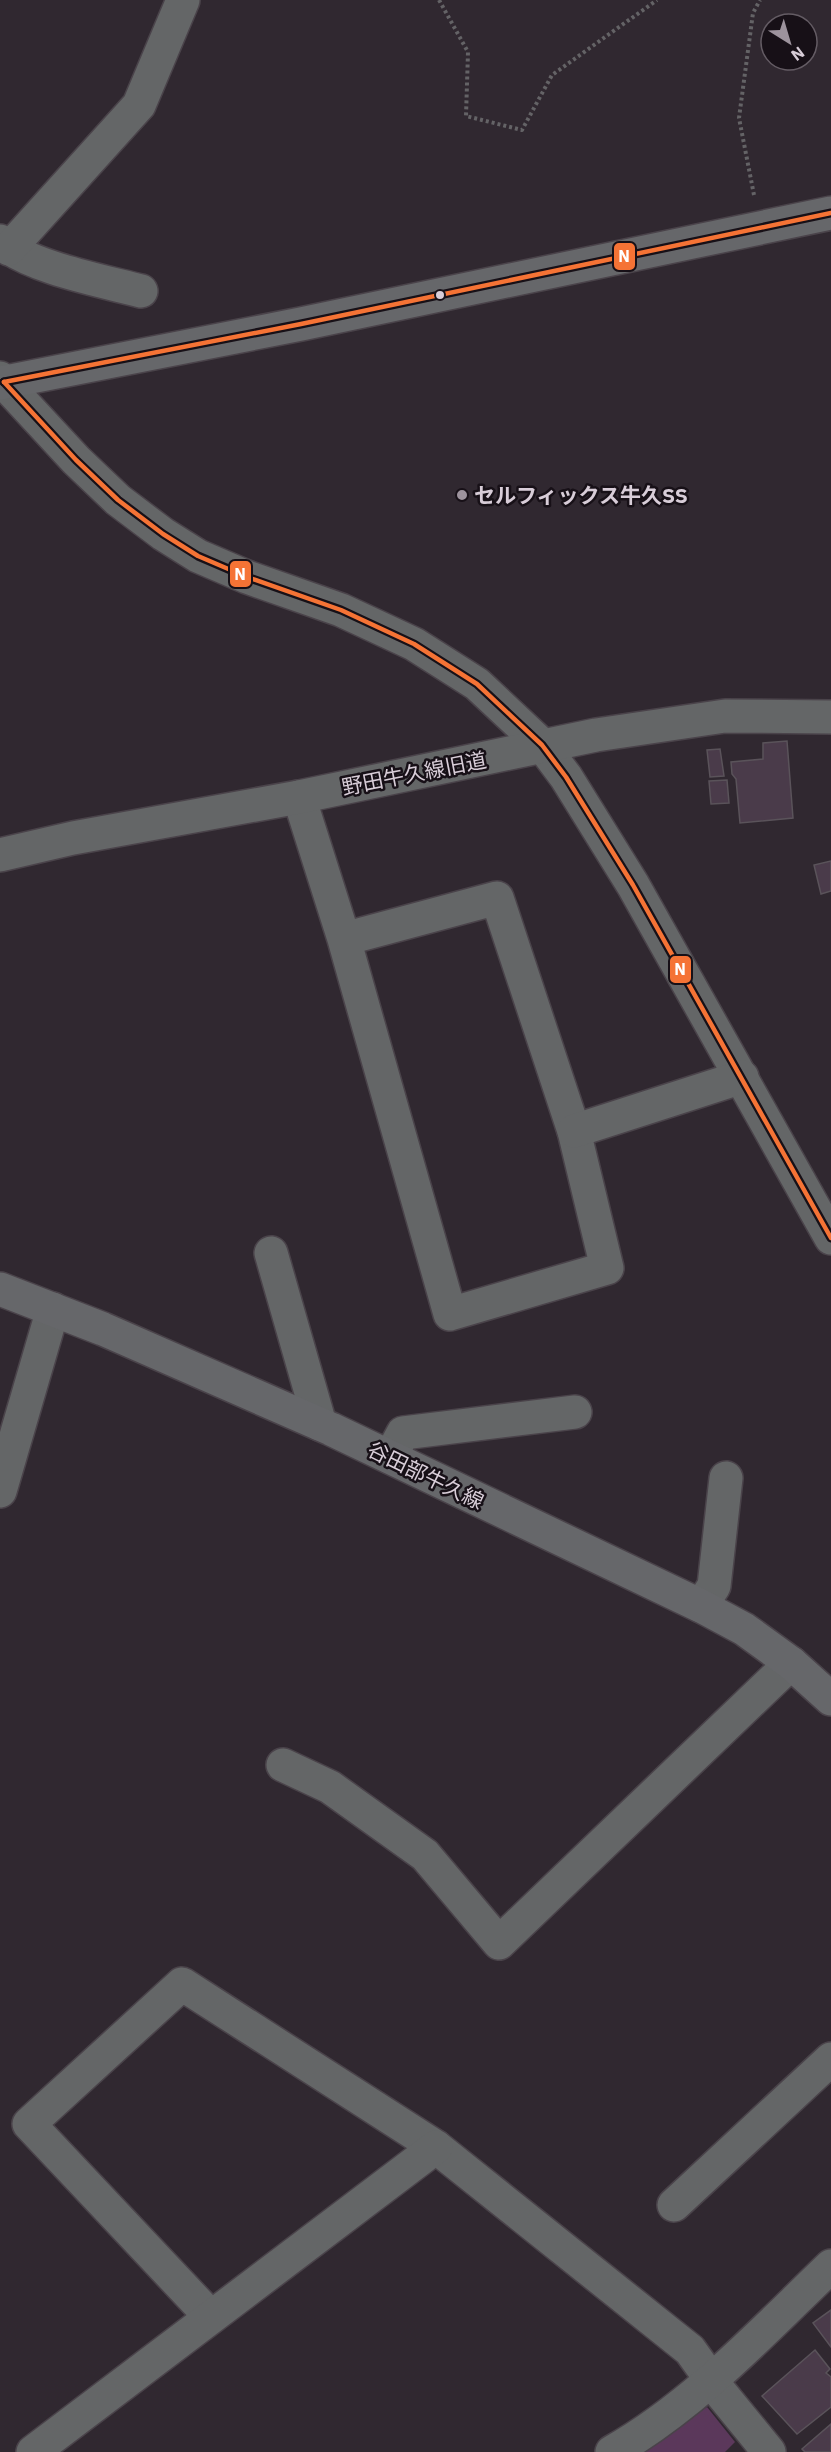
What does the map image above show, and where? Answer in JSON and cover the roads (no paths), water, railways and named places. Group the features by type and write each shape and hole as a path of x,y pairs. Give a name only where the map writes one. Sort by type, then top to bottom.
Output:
{"main road":[{"path":"1,381 301,324 831,213"},
{"name":"谷田部牛久線","path":"0,1289 53,1309 320,1424 701,1606 744,1629 791,1663 831,1699"}],"street":[{"path":"141,291 60,270 4,245 139,105 183,0"},
{"path":"1,381 76,460 118,500 163,534 198,556 246,577 341,610 414,644 477,684 542,746 577,794 633,885 831,1238"},
{"name":"野田牛久線旧道","path":"0,855 73,838 299,797 596,735 725,716 831,717"},
{"path":"299,797 344,939 450,1314 607,1268 574,1131 497,898 344,939"},
{"path":"574,1131 742,1077"},
{"path":"271,1252 320,1424"},
{"path":"0,1491 53,1309"},
{"path":"390,1457 403,1433 575,1412"},
{"path":"701,1606 714,1586 726,1478"},
{"path":"283,1765 330,1787 425,1855 499,1943 791,1663"},
{"path":"210,2316 29,2124 182,1984 436,2146 690,2350 769,2452"},
{"path":"674,2205 831,2059"},
{"path":"33,2452 436,2146"},
{"path":"612,2452 645,2434 676,2411 831,2266"}],"place":[{"name":"セルフィックス牛久SS","path":"462,495"}]}
